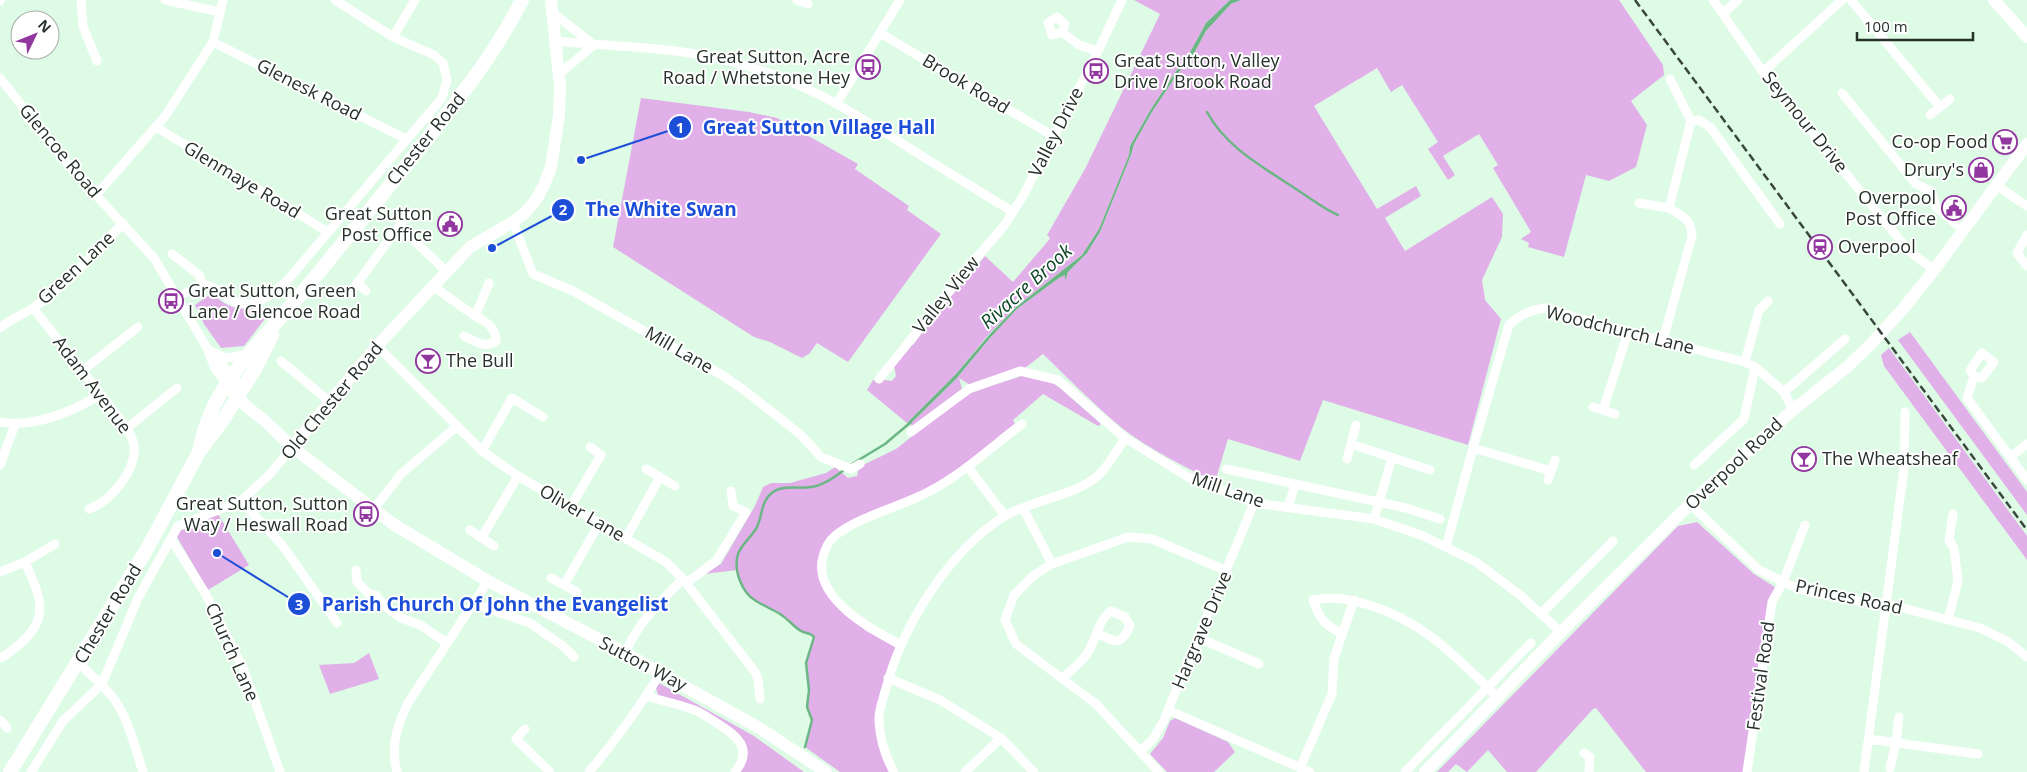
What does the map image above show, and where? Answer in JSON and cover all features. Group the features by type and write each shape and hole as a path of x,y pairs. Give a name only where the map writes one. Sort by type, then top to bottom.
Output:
{"main road":[{"name":"Chester Road","path":"10,772 147,549 199,452 225,417 248,354 282,317 461,96 506,32 522,0"},
{"path":"1994,0 2027,36"},
{"name":"Old Chester Road","path":"292,447 377,346 446,271 470,247 513,222 525,213 536,200 551,167 559,116 559,74 552,6"},
{"name":"Overpool Road","path":"1425,772 1561,632 1690,504 1793,410 1871,343 1934,270 2027,144"},
{"name":"Chester Road","path":"199,452 202,431 215,401 256,369 282,317"},
{"name":"Sutton Way","path":"235,386 264,420 292,447 374,510 488,581 661,672 762,729 826,772"},
{"name":"Sutton Way","path":"225,417 232,414 245,413 264,420"}],"street":[{"path":"81,0 83,27 97,61"},
{"path":"164,0 220,12"},
{"path":"96,195 156,127 213,42 223,0"},
{"path":"178,296 203,285 211,286 238,304 256,303 286,282 442,98 447,80 443,63 434,55 393,36 334,0"},
{"path":"393,36 415,0"},
{"path":"798,0 808,4"},
{"path":"837,103 900,0"},
{"name":"Valley Drive","path":"1012,212 1023,196 1098,51 1122,0"},
{"name":"Seymour Drive","path":"1713,0 1763,72 1909,251 1934,270"},
{"path":"1723,13 1738,0"},
{"path":"1763,72 1842,0"},
{"path":"1851,0 1940,107"},
{"path":"552,6 594,45"},
{"name":"Brook Road","path":"880,32 1053,136"},
{"path":"1062,32 1079,45 1098,51"},
{"path":"556,41 672,49 729,61 782,77 837,103 1012,212"},
{"name":"Glenesk Road","path":"213,42 406,139"},
{"path":"559,74 594,45"},
{"name":"Glencoe Road","path":"0,78 61,156 123,223"},
{"path":"1669,208 1691,121 1670,79"},
{"path":"1842,93 1916,184 1931,191 1936,207 1963,230"},
{"path":"1930,115 1950,99"},
{"path":"1691,121 1700,120 1710,127 1780,224"},
{"name":"Glenmaye Road","path":"156,127 328,232"},
{"path":"1996,186 2027,206"},
{"path":"1639,203 1669,208 1688,219 1692,228 1692,236 1663,340"},
{"name":"Valley View","path":"879,379 1004,226 1012,212"},
{"path":"350,293 405,218"},
{"name":"Mill Lane","path":"513,222 532,274 573,291 722,375 801,435 821,456 851,469 860,464"},
{"name":"Green Lane","path":"0,328 10,319 33,308 78,270 123,223 154,258 178,296 207,348 215,369 235,386"},
{"path":"400,227 446,271"},
{"path":"2027,235 2017,253 2027,266"},
{"path":"172,254 199,275 203,285"},
{"path":"358,283 366,291"},
{"path":"474,316 489,284"},
{"path":"433,286 489,326 494,331 496,341 491,345 485,346 464,336"},
{"path":"1745,362 1759,310 1768,301"},
{"name":"Adam Avenue","path":"33,308 133,438 134,456 124,478 108,498 98,506 89,509"},
{"name":"Woodchurch Lane","path":"1446,547 1509,325 1516,318 1534,310 1544,308 1745,362 1784,392 1793,410"},
{"path":"82,371 138,327"},
{"path":"1603,410 1628,332"},
{"path":"1784,392 1845,339"},
{"name":"Oliver Lane","path":"377,346 482,451 518,476 666,562 685,581 755,672 758,679 760,699"},
{"path":"207,348 226,358 248,354"},
{"path":"280,361 330,402"},
{"path":"1694,465 1744,419 1755,368"},
{"name":"Mill Lane","path":"911,432 969,389 1020,371 1058,380 1125,438 1188,477 1254,503 1374,519 1401,526 1476,562 1520,595 1561,632"},
{"path":"1974,376 1967,398 2027,480"},
{"path":"126,428 177,388"},
{"path":"0,422 15,425 57,415 100,395"},
{"path":"482,451 512,398 543,416"},
{"path":"1593,407 1615,414"},
{"path":"1864,772 1904,468 1904,412"},
{"path":"900,646 866,627 836,599 823,574 823,554 828,544 835,536 853,524 928,492 956,477 1022,424"},
{"path":"0,465 15,425"},
{"path":"1347,459 1356,425"},
{"path":"374,510 401,474 456,427"},
{"path":"894,772 884,751 879,720 888,678 900,646 916,614 935,585 950,565 975,540 1005,516 1089,482 1105,468 1125,438"},
{"path":"1351,444 1430,470"},
{"path":"2010,457 2027,444"},
{"name":"Old Chester Road","path":"31,772 63,721 102,684 138,598 178,526 241,501 270,474 292,447"},
{"path":"571,506 601,455 590,447"},
{"path":"1473,448 1550,476 1554,460"},
{"path":"1374,519 1392,458"},
{"path":"968,467 1005,516"},
{"path":"646,469 675,486"},
{"path":"1226,470 1406,508 1440,519"},
{"path":"482,537 518,476"},
{"path":"626,538 660,477"},
{"path":"1288,507 1295,485"},
{"path":"625,653 647,614 685,581 716,561 746,512 733,506 731,491"},
{"path":"241,501 283,546 337,623"},
{"name":"Hargrave Drive","path":"1141,751 1153,739 1164,722 1254,503"},
{"name":"Princes Road","path":"1690,504 1759,570 1783,582 1808,592 1870,603 1887,604 1995,634 2027,657"},
{"path":"1023,508 1052,564"},
{"path":"1948,620 1958,581 1954,548 1949,540 1953,514"},
{"path":"564,585 599,524"},
{"name":"Festival Road","path":"1747,772 1772,602 1783,582 1805,525"},
{"path":"470,530 494,546"},
{"path":"1160,772 1096,704 1016,644 1005,620 1014,595 1034,575 1052,564 1128,537 1152,539 1227,571"},
{"name":"Church Lane","path":"171,539 205,593 244,670 280,772"},
{"path":"1541,614 1613,541"},
{"path":"0,572 25,562 55,544"},
{"path":"0,658 31,634 40,619 40,599 25,562"},
{"path":"356,570 357,582 366,596 376,595 385,606 399,617 422,626 447,643"},
{"path":"551,578 577,592"},
{"path":"396,772 393,747 399,722 408,703 488,581"},
{"path":"1342,634 1327,626 1319,617 1313,600 1332,597 1354,600 1394,613 1438,640 1498,697"},
{"path":"1300,768 1332,694 1334,658 1354,600"},
{"path":"474,604 530,623 563,646 574,657"},
{"path":"1063,678 1088,654 1097,633"},
{"path":"1199,638 1258,664"},
{"path":"1405,772 1531,643"},
{"path":"78,663 102,684 116,701 126,721 143,772"},
{"path":"589,772 646,696 661,672"},
{"path":"888,678 940,700 1001,738 1034,772"},
{"path":"646,696 696,710 730,731 738,738 742,747 741,765 735,772"},
{"path":"1168,710 1310,772"},
{"path":"1890,768 1899,716"},
{"path":"0,720 7,728"},
{"path":"525,729 516,739 550,772"},
{"path":"965,772 1001,738"},
{"path":"1869,739 1978,754"},
{"path":"1589,772 1590,754"}],"shaded area":[{"path":"1134,0 1230,0 1206,23 1187,58 1151,109 1130,146 1129,155 1099,229 1082,255 1016,307 988,335 956,374 907,423 867,390 873,380 881,383 884,380 892,381 896,376 894,366 910,346 913,345 952,293 956,291 985,256 1013,282 1048,241 1050,238 1047,235 1085,169 1160,14"},
{"path":"1230,0 1241,0 1231,4 1206,31 1192,57 1178,73 1152,112 1134,144 1100,232 1087,253 1068,272 1066,279 1065,275 1059,278 1017,309 955,380 910,424 907,423 956,374 1016,307 1082,255 1099,229 1129,155 1130,146 1151,109 1187,58 1206,23"},
{"path":"1241,0 1619,0 1663,65 1664,75 1631,101 1647,125 1636,167 1609,181 1586,175 1564,257 1528,247 1529,243 1521,239 1531,232 1493,168 1498,165 1479,134 1443,156 1455,175 1448,180 1428,149 1438,142 1402,85 1391,92 1377,68 1314,106 1377,209 1416,186 1421,196 1385,218 1405,251 1492,197 1503,214 1502,237 1482,280 1485,300 1501,319 1468,445 1323,400 1300,461 1228,439 1215,482 1156,451 1122,428 1043,354 1025,368 970,385 959,378 962,389 914,428 910,424 955,380 1017,309 1059,278 1065,275 1066,279 1068,272 1087,253 1100,232 1134,144 1152,112 1178,73 1192,57 1206,31 1231,4"},
{"path":"641,98 749,112 777,118 858,164 855,169 909,206 907,210 941,234 848,362 817,343 809,354 802,358 770,342 754,337 613,247"},
{"path":"212,293 222,302 232,307 256,307 268,315 244,346 221,348 204,324 195,305"},
{"path":"1910,332 2027,492 2027,515 1898,340"},
{"path":"1889,348 2027,536 2027,560 1884,366 1881,355"},
{"path":"1025,375 1045,378 1060,388 1101,424 1098,426 1043,394 1013,420 1015,424 953,474 923,492 851,521 818,561 842,611 866,631 892,643 896,651 880,692 876,716 889,772 840,772 805,747 812,720 807,707 809,690 806,663 814,637 749,595 737,570 704,574 721,564 755,506 763,487 771,483 790,483 826,473 835,467 848,478 857,476 859,467 896,449 967,393"},
{"path":"218,514 249,565 208,590 177,537 180,531"},
{"path":"1697,522 1754,574 1775,587 1744,772 1646,772 1596,708 1593,709 1536,772 1507,772 1488,750 1467,772 1456,764 1448,772 1437,772 1678,526"},
{"path":"369,653 379,679 330,694 319,665 354,663"},
{"path":"659,683 754,736 804,772 739,772 747,754 745,743 739,734 715,719 664,700 658,695 656,688"},
{"path":"1175,718 1228,742 1235,752 1214,772 1167,772 1150,754 1163,738 1170,721"}],"waterway":[{"path":"1207,112 1225,137 1248,157 1338,215"},
{"name":"Rivacre Brook","path":"852,464 885,444 911,422"},
{"path":"805,747 812,720 807,707 809,690 806,663 814,637 801,631 780,614 751,597 740,580 737,560 742,547 756,529 766,500 773,492 781,489 806,488 820,485 844,470"}],"railway":[{"path":"1635,0 2027,530"}],"place":[{"name":"Great Sutton, Acre Road / Whetstone Hey","path":"868,67"},
{"name":"Great Sutton, Valley Drive / Brook Road","path":"1096,71"},
{"name":"Co-op Food","path":"2005,142"},
{"name":"Great Sutton Village Hall","path":"581,160"},
{"name":"Drury's","path":"1981,170"},
{"name":"Overpool Post Office","path":"1954,208"},
{"name":"Great Sutton Post Office","path":"450,224"},
{"name":"Overpool","path":"1820,247"},
{"name":"The White Swan","path":"492,248"},
{"name":"Great Sutton, Green Lane / Glencoe Road","path":"171,301"},
{"name":"The Bull","path":"428,361"},
{"name":"The Wheatsheaf","path":"1804,459"},
{"name":"Great Sutton, Sutton Way / Heswall Road","path":"366,514"},
{"name":"Parish Church Of John the Evangelist","path":"217,553"}]}
